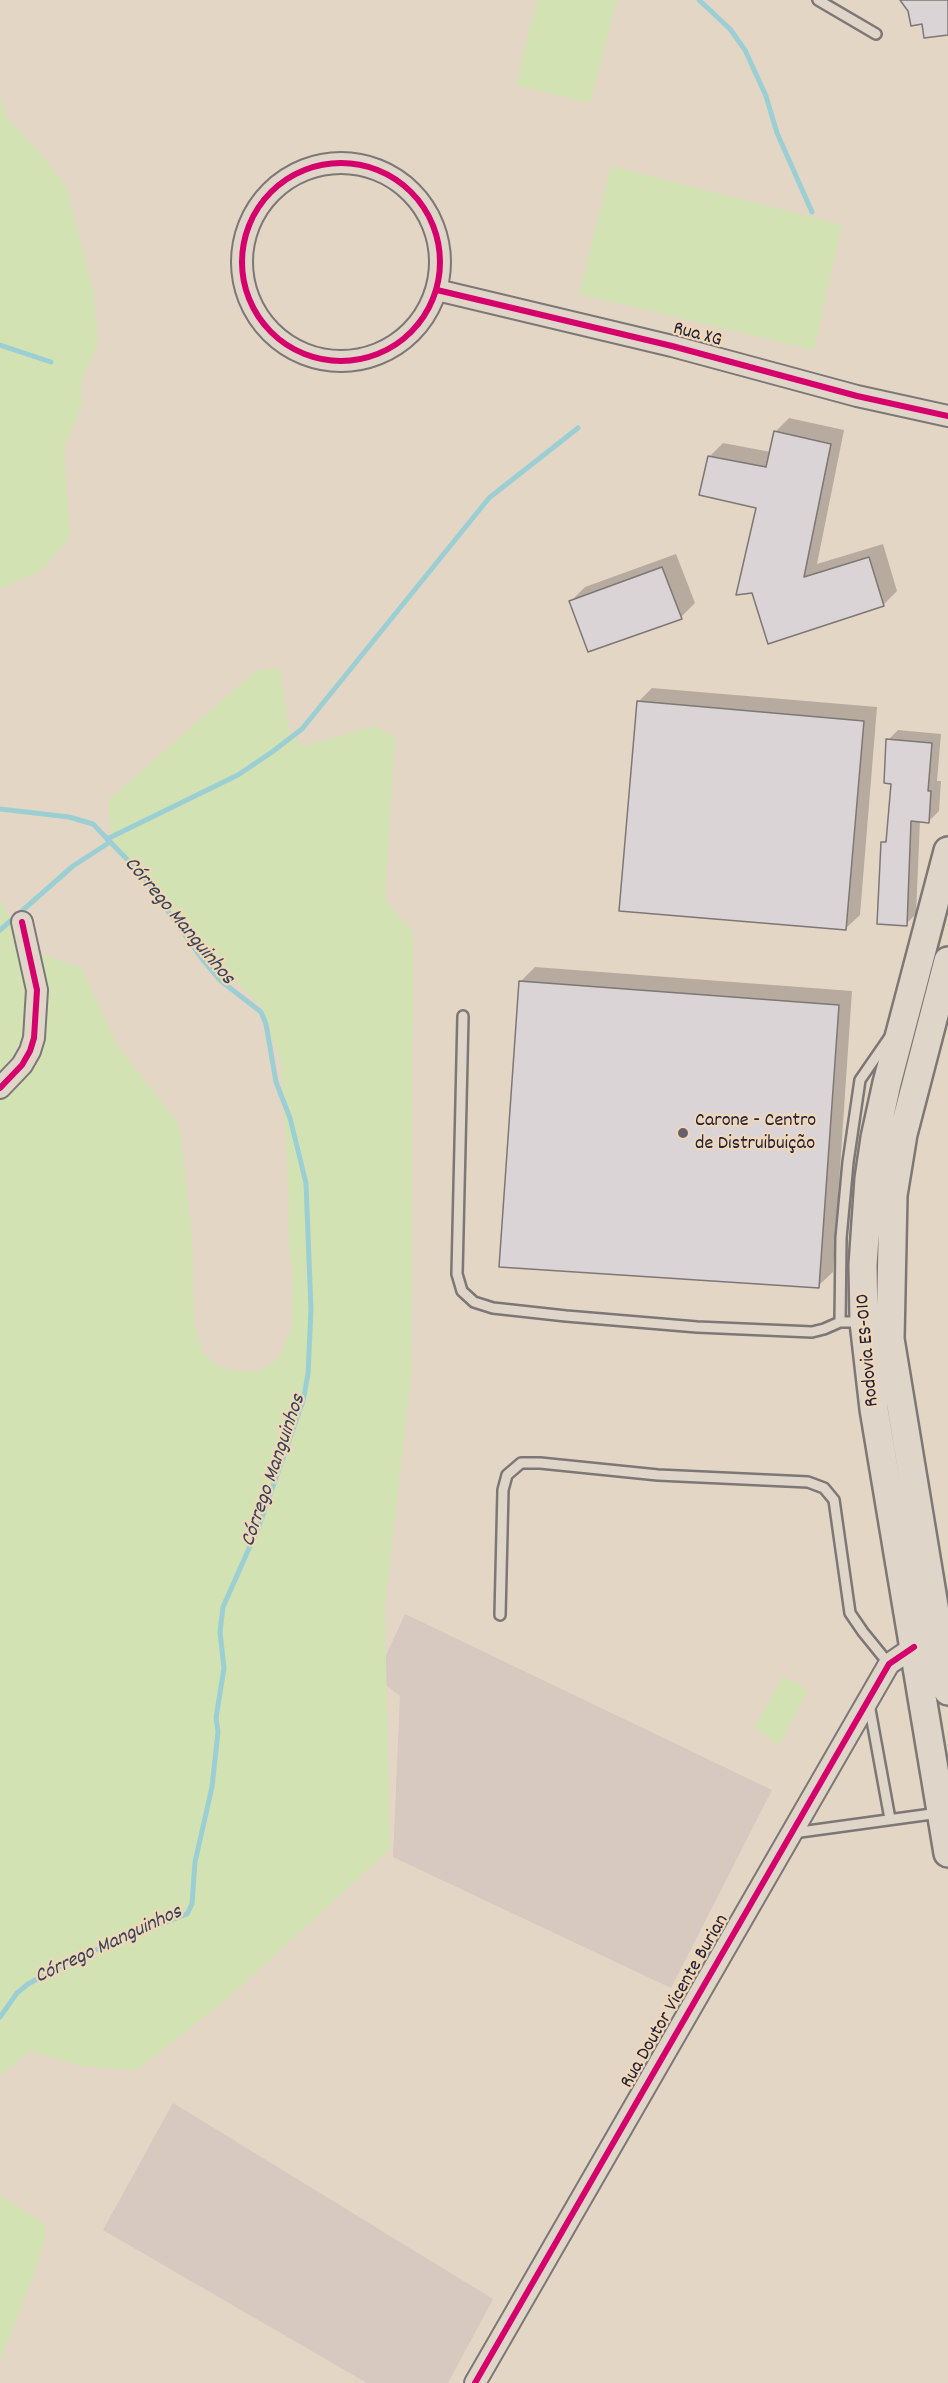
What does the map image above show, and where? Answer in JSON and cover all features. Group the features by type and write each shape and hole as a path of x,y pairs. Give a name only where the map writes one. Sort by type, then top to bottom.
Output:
{"main road":[{"name":"Rodovia ES-010","path":"948,851 882,1105 869,1179 863,1264 852,1322 874,1409 948,1853"},
{"name":"Rodovia ES-010","path":"948,960 903,1134 893,1195 890,1339 948,1691"}],"street":[{"path":"328,163 361,164 392,176 416,197 433,225 440,257 437,290 423,320 400,343 370,358 338,362 306,356 278,339 256,314 244,284 243,251 252,219 270,192 297,173 328,163"},
{"name":"Rua XG","path":"437,290 672,346 857,396 948,416"},
{"path":"0,1088 22,1065 30,1051 35,1028 37,990 22,922"},
{"name":"Rua Doutor Vicente Burian","path":"475,2383 889,1664 914,1647"}],"lane":[{"path":"818,0 876,34"},
{"path":"464,1016 457,1274 462,1291 474,1302 493,1308 697,1327 812,1332 852,1322"},
{"path":"500,1615 502,1490 507,1475 521,1463 658,1475 808,1482 824,1488 834,1500 850,1613 862,1632 889,1664"},
{"path":"868,1702 890,1819"},
{"path":"793,1833 941,1812"}],"shaded area":[{"path":"405,1614 772,1790 671,1988 393,1857 400,1696 376,1677"},
{"path":"173,2103 493,2299 448,2383 367,2383 103,2230"}],"green space":[{"path":"537,0 617,0 590,103 516,85"},
{"path":"0,96 7,118 37,149 66,186 94,293 98,343 81,382 82,406 64,448 70,538 41,571 0,589"},
{"path":"611,166 842,225 814,350 579,294"},
{"path":"280,668 289,732 303,746 376,726 395,737 385,899 413,933 411,1379 385,1607 390,1849 226,2000 138,2069 81,2066 31,2051 0,2075 0,899 18,934 34,952 82,968 116,1044 179,1124 192,1235 194,1322 202,1352 218,1366 237,1371 258,1371 278,1360 292,1326 293,1274 289,1247 288,1176 281,1063 262,1008 158,896 112,839 108,800 257,670"},
{"path":"783,1676 808,1690 779,1745 754,1728"},
{"path":"0,2195 46,2225 45,2238 36,2268 0,2362"}],"building":[{"path":"900,0 948,0 948,35 924,38 922,24 911,26 908,11"},
{"path":"774,431 831,444 804,577 869,557 884,606 768,644 752,593 736,595 756,508 699,495 708,456 766,467"},
{"path":"662,567 682,619 588,652 569,601"},
{"path":"637,701 864,721 846,930 619,911"},
{"path":"886,739 932,743 928,791 931,791 929,823 911,821 907,926 877,924 881,842 886,842 891,784 884,783"},
{"path":"519,981 839,1005 819,1288 499,1267"}],"waterway":[{"path":"699,0 730,29 745,50 766,96 777,133 812,212"},
{"path":"0,345 51,362"},
{"path":"107,839 238,775 302,729 489,498 578,428"},
{"name":"Córrego Manguinhos","path":"0,809 69,817 93,824 143,876 203,960 221,981 261,1012 266,1024 276,1082 290,1118 306,1183 311,1310 308,1374 303,1401 259,1526 223,1607 220,1632 224,1668 216,1718 218,1732 212,1787 195,1862 192,1904 187,1914 75,1958 28,1984 17,1993 0,2017"},
{"path":"0,930 73,866 110,842"}],"cycle path":[{"path":"341,163 360,165 379,171 396,180 411,192 423,207 432,224 438,243 440,262 438,281 432,300 423,317 411,332 396,344 379,353 360,359 341,361 322,359 303,353 286,344 271,332 259,317 250,300 244,281 242,262 244,243 250,224 259,207 271,192 286,180 303,171 322,165 341,163"},
{"path":"437,290 672,346 857,396 948,416"},
{"path":"0,1088 22,1065 34,1038 37,990 22,922"},
{"path":"475,2383 889,1664 914,1647"}],"place":[{"name":"Carone - Centro de Distruibuição","path":"683,1133"}]}
